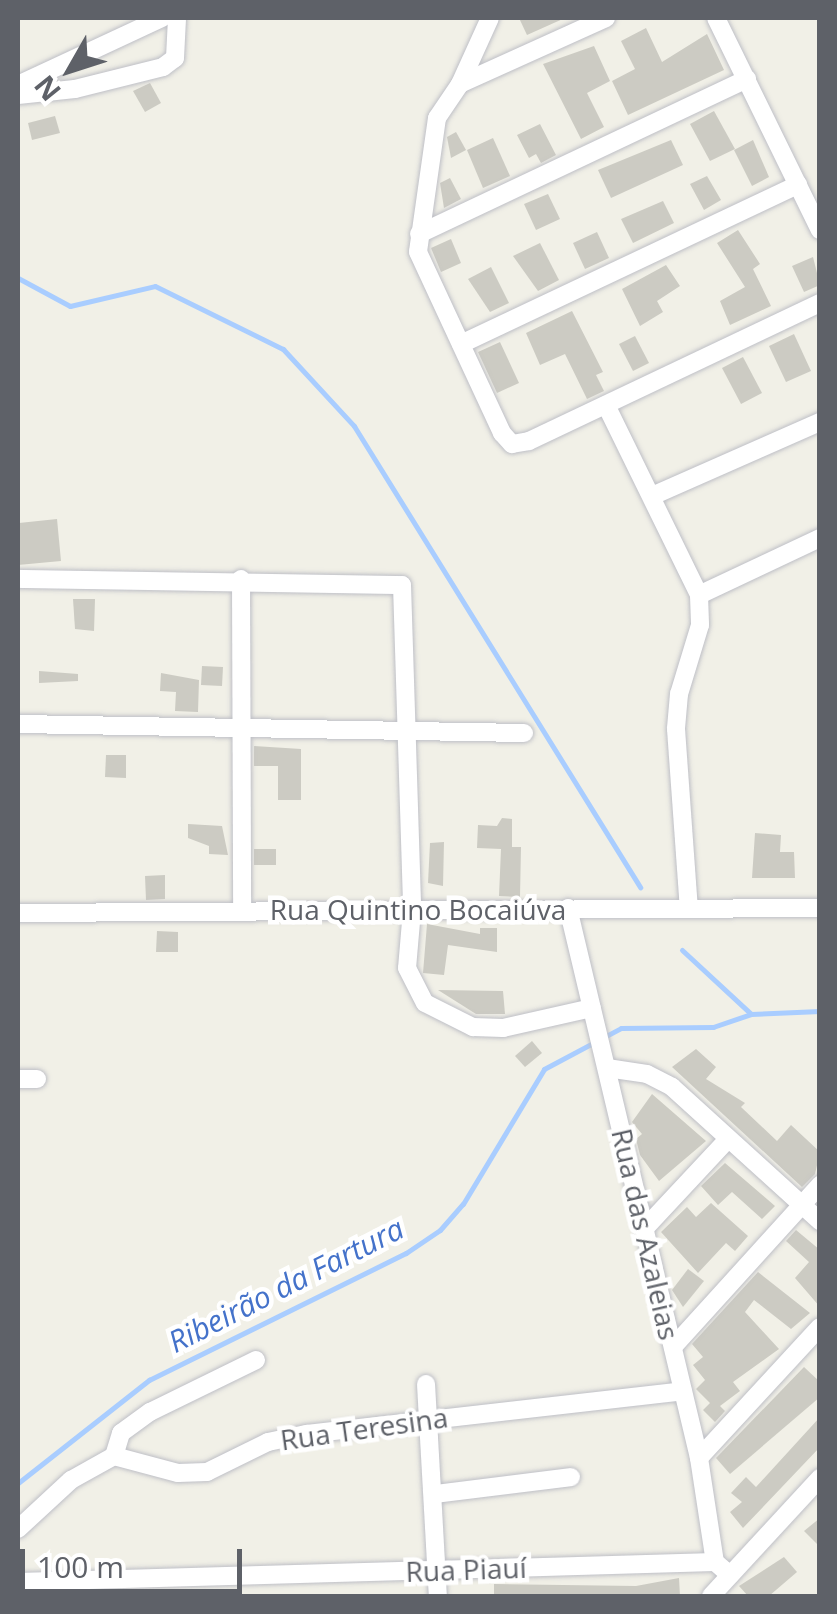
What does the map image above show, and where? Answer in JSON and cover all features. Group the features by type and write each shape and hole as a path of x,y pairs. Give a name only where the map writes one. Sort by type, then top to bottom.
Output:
{"street":[{"path":"18,85 162,18"},
{"path":"18,95 74,89 163,67 175,58 177,18"},
{"path":"490,18 460,84 437,118 418,252 512,444 606,405 820,303"},
{"path":"460,84 606,18"},
{"path":"716,18 820,230"},
{"path":"419,234 748,79"},
{"path":"461,344 798,185"},
{"path":"606,405 700,595 700,624 678,694 676,729 690,908"},
{"path":"652,496 820,422"},
{"path":"700,595 820,538"},
{"path":"18,579 391,581 407,595 412,910 406,968 425,1003 449,1019 503,1028 592,1008"},
{"path":"241,579 242,910"},
{"path":"18,724 524,733"},
{"name":"Rua das Azaleias","path":"568,908 699,1458 715,1562"},
{"name":"Rua Quintino Bocaiúva","path":"18,913 820,908"},
{"path":"605,1062 647,1074 672,1087 820,1221"},
{"path":"18,1078 37,1079"},
{"path":"644,1228 728,1139"},
{"path":"673,1348 820,1185"},
{"path":"699,1458 820,1327"},
{"path":"18,1529 72,1480 114,1456 122,1433 150,1412 256,1360"},
{"path":"426,1384 438,1596"},
{"name":"Rua Teresina","path":"114,1456 178,1474 208,1472 268,1442 428,1418 683,1391"},
{"path":"434,1494 571,1477"},
{"path":"711,1596 820,1478"},
{"path":"715,1562 730,1575"},
{"name":"Rua Piauí","path":"18,1582 715,1562"},
{"path":"203,1579 222,1596"}],"building":[{"path":"519,18 565,18 527,35"},
{"path":"646,28 662,62 707,34 724,70 628,115 612,81 635,69 621,41"},
{"path":"594,46 610,81 587,93 604,127 581,139 543,64"},
{"path":"150,83 161,103 145,112 133,91"},
{"path":"714,111 735,149 710,161 690,124"},
{"path":"55,116 60,133 32,140 28,123"},
{"path":"540,124 556,155 541,163 536,154 529,158 517,135"},
{"path":"456,132 466,150 451,158 447,137"},
{"path":"493,138 510,176 483,188 467,150"},
{"path":"671,140 683,165 611,198 598,170"},
{"path":"753,140 769,177 752,186 734,150"},
{"path":"707,176 721,200 704,210 690,184"},
{"path":"450,178 461,199 444,208 440,183"},
{"path":"548,194 560,219 536,230 524,204"},
{"path":"663,201 674,223 633,243 621,219"},
{"path":"738,230 760,264 753,269 771,306 730,325 720,301 745,287 717,243"},
{"path":"597,232 609,258 585,269 573,243"},
{"path":"451,239 461,263 441,272 431,248"},
{"path":"540,243 559,280 538,291 513,256"},
{"path":"813,257 820,285 804,292 792,266"},
{"path":"666,265 680,286 657,301 663,312 640,326 622,289"},
{"path":"491,267 509,303 490,312 468,279"},
{"path":"572,311 603,372 596,375 604,391 587,399 565,354 540,365 526,333"},
{"path":"794,334 811,371 786,382 769,346"},
{"path":"635,336 649,363 633,371 619,344"},
{"path":"500,342 519,383 497,393 478,352"},
{"path":"743,357 762,393 741,404 722,368"},
{"path":"57,519 61,561 18,565 19,523"},
{"path":"73,599 95,599 94,631 75,629"},
{"path":"202,666 223,667 222,686 201,685"},
{"path":"39,671 78,674 78,681 39,683"},
{"path":"161,673 199,680 198,712 175,711 176,692 160,691"},
{"path":"254,746 301,749 301,800 278,800 278,766 254,766"},
{"path":"106,755 126,755 126,778 105,777"},
{"path":"502,818 512,819 512,847 521,847 520,897 499,896 501,849 477,848 478,825 497,826"},
{"path":"188,824 222,826 228,855 209,854 209,846 188,838"},
{"path":"755,833 781,835 780,852 794,852 795,878 752,878"},
{"path":"444,842 443,886 428,883 430,843"},
{"path":"254,849 276,849 276,865 254,865"},
{"path":"165,875 165,899 146,900 145,876"},
{"path":"427,924 480,934 480,928 497,928 497,952 448,945 444,975 423,973"},
{"path":"157,931 178,932 178,952 156,952"},
{"path":"438,990 503,991 505,1014 476,1014"},
{"path":"532,1041 542,1053 525,1067 515,1056"},
{"path":"696,1049 716,1067 706,1079 745,1103 741,1107 777,1141 791,1125 820,1152 815,1174 802,1187 672,1067"},
{"path":"652,1094 706,1141 659,1181 640,1155 636,1139 642,1134 632,1122"},
{"path":"725,1163 775,1206 762,1219 732,1192 718,1205 701,1186"},
{"path":"711,1203 748,1236 735,1251 726,1243 698,1273 661,1232 687,1207 696,1217"},
{"path":"796,1230 820,1250 820,1307 795,1278 809,1262 786,1241"},
{"path":"688,1269 704,1281 683,1307 672,1290"},
{"path":"758,1272 810,1313 791,1329 754,1300 745,1312 779,1349 733,1382 740,1391 720,1406 725,1411 715,1422 703,1410 710,1403 696,1389 705,1380 693,1365 703,1357 692,1344"},
{"path":"804,1367 820,1382 820,1397 730,1474 716,1458"},
{"path":"820,1417 820,1447 743,1528 730,1512 742,1502 731,1493 746,1477 756,1487"},
{"path":"820,1518 820,1547 804,1531"},
{"path":"784,1557 797,1572 769,1596 748,1596 739,1586"},
{"path":"679,1578 680,1596 494,1596 494,1584 636,1586"}],"waterway":[{"path":"18,278 70,306 155,286 283,349 354,426 640,887"},
{"path":"682,950 751,1014"},
{"name":"Ribeirão da Fartura","path":"18,1483 149,1380 406,1253 440,1230 463,1204 544,1069 621,1028 713,1027 751,1014 820,1011"}]}
